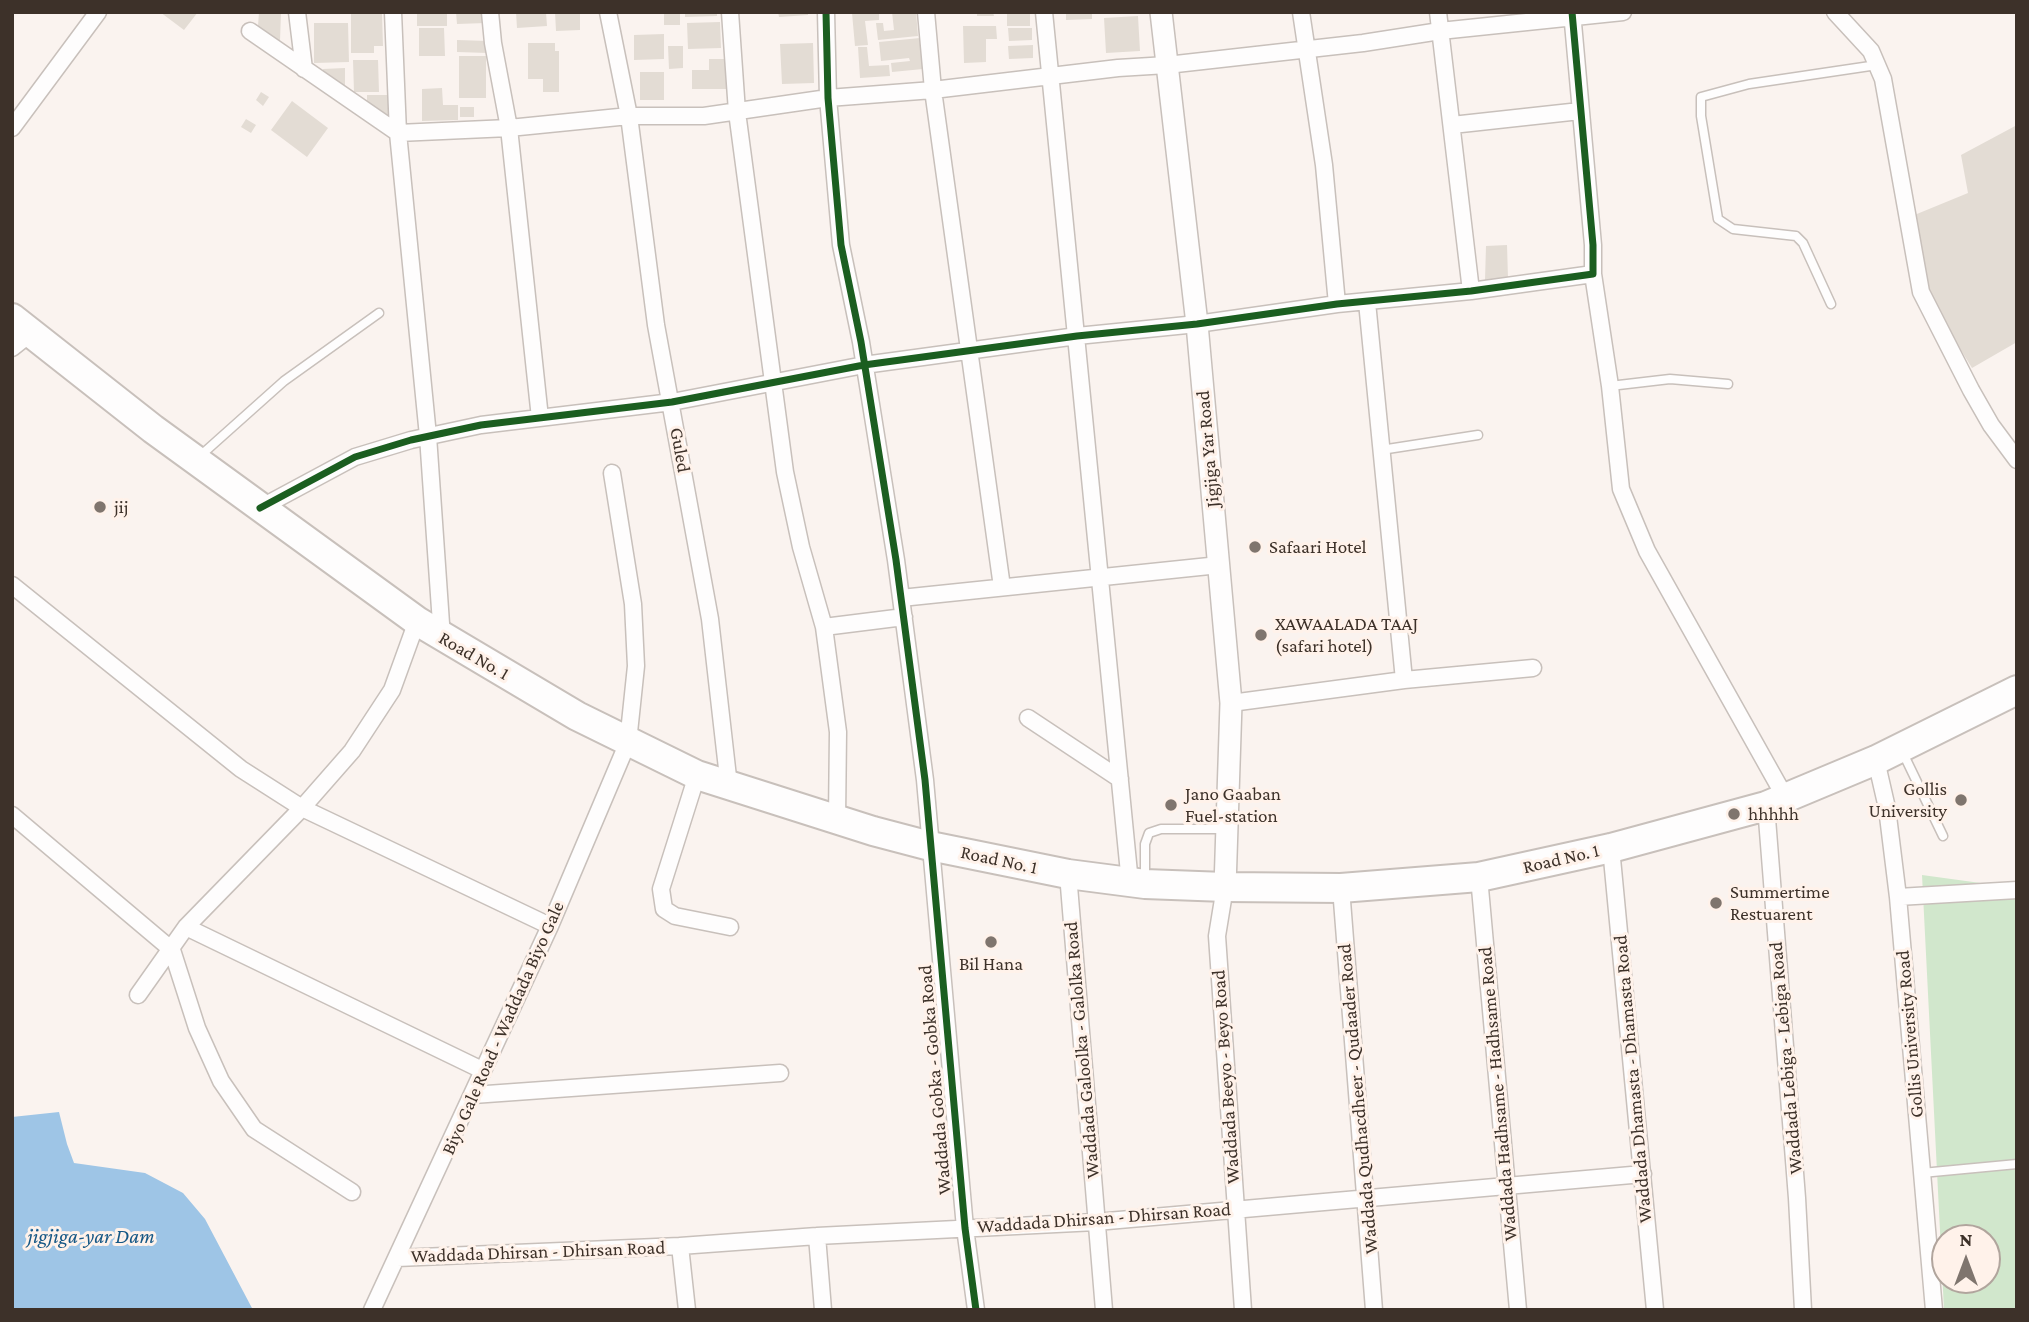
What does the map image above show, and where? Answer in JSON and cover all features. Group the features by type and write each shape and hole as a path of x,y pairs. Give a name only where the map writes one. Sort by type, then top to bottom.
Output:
{"highway":[{"name":"Road No. 1","path":"18,333 442,638 628,743 696,775 837,819 930,846 1068,874 1137,883 1341,888 1479,877 1611,848 1775,802 1888,754 2017,690"}],"street":[{"path":"12,128 98,12"},
{"path":"297,12 304,69"},
{"path":"393,12 398,133 428,436 442,638"},
{"path":"490,12 509,128 540,418"},
{"name":"Guled","path":"608,12 629,116 656,325 710,619 729,786"},
{"path":"730,12 737,112 785,472 801,547 824,627 838,732 837,819"},
{"name":"Waddada Gobka - Gobka Road","path":"826,12 828,98 841,245 864,365 904,617 925,780 965,1228 976,1310"},
{"path":"926,12 933,90 1002,587"},
{"path":"1044,12 1120,779 1137,883"},
{"name":"Jigjiga Yar Road","path":"1161,12 1196,324 1231,703 1225,887"},
{"path":"1301,12 1324,165 1337,303"},
{"path":"1438,12 1471,291"},
{"path":"250,31 398,133 509,128 629,116 704,116 828,98 933,90 1118,68 1306,50 1572,15 1623,12"},
{"path":"1835,12 1871,51 1883,79 1921,292 1971,390 1991,425 2017,460"},
{"path":"1572,15 1593,245 1593,274 1622,489 1647,551 1775,802"},
{"path":"1452,124 1580,111"},
{"path":"260,508 355,457 428,436 481,425 671,402 864,365 1077,336 1196,324 1337,303 1471,291 1593,274"},
{"path":"1367,302 1404,680"},
{"name":"Biyo Gale Road - Waddada Biyo Gale","path":"372,1310 550,926 628,743 636,666 633,604 612,473"},
{"path":"901,598 1219,565"},
{"path":"12,585 241,769 302,808 550,926"},
{"path":"824,627 904,617"},
{"path":"138,995 187,927 302,808 352,751 392,690 417,621"},
{"path":"1231,703 1404,680 1532,668"},
{"path":"1028,718 1120,779"},
{"name":"Gollis University Road","path":"1888,754 1887,808 1898,897 1934,1310"},
{"path":"696,775 661,889 664,909 675,916 730,927"},
{"name":"Waddada Lebiga - Lebiga Road","path":"1775,802 1803,1310"},
{"path":"12,815 172,950 197,1028 221,1081 254,1129 352,1192"},
{"name":"Waddada Dhamasta - Dhamasta Road","path":"1611,848 1655,1310"},
{"name":"Waddada Galoolka - Galolka Road","path":"1068,874 1104,1310"},
{"name":"Waddada Hadhsame - Hadhsame Road","path":"1479,877 1518,1310"},
{"name":"Waddada Beeyo - Beyo Road","path":"1225,887 1217,936 1243,1310"},
{"name":"Waddada Qudhacdheer - Qudaader Road","path":"1341,888 1374,1310"},
{"path":"1898,897 2017,890"},
{"path":"187,927 482,1070"},
{"path":"473,1095 780,1073"},
{"name":"Waddada Dhirsan - Dhirsan Road","path":"397,1258 681,1247 817,1236 1096,1222 1643,1174"},
{"path":"817,1236 823,1310"},
{"path":"681,1247 687,1310"}],"lane":[{"path":"1831,304 1803,243 1796,236 1733,229 1718,219 1701,116 1701,97 1749,84 1877,65"},
{"path":"195,460 284,381 379,313"},
{"path":"1610,386 1670,379 1728,384"},
{"path":"1381,450 1478,435"},
{"path":"1888,754 1943,836"},
{"path":"1137,883 1149,833 1161,829 1227,829"},
{"path":"1922,1173 2017,1164"}],"green space":[{"path":"1922,875 2017,888 2017,1310 1944,1310 1943,1294 2001,1294 2001,1224 1940,1224"}],"water":[{"name":"jigjiga-yar Dam","path":"59,1112 74,1163 145,1173 183,1193 205,1219 253,1310 12,1310 12,1117"}],"building":[{"path":"160,12 198,12 184,30"},
{"path":"259,12 281,12 280,41 258,26"},
{"path":"417,12 447,12 447,26 417,26"},
{"path":"456,12 486,12 486,23 457,24"},
{"path":"516,12 546,12 547,26 517,28"},
{"path":"555,12 580,12 580,30 556,31"},
{"path":"685,12 717,12 717,16 685,17"},
{"path":"778,12 808,12 808,15 779,17"},
{"path":"879,12 879,20 865,21 868,45 855,46 852,13"},
{"path":"892,12 916,12 918,36 878,40 876,23 883,23 884,31 894,30"},
{"path":"977,12 993,12 994,16 977,16"},
{"path":"1007,12 1030,12 1030,26 1007,26"},
{"path":"1066,12 1092,12 1092,19 1066,20"},
{"path":"351,14 382,14 383,46 374,46 374,53 351,53"},
{"path":"664,14 680,14 680,25 664,25"},
{"path":"1138,16 1140,51 1106,53 1104,18"},
{"path":"720,22 721,48 688,49 687,23"},
{"path":"314,23 348,23 349,62 314,63"},
{"path":"963,26 996,26 997,39 986,39 986,62 964,63"},
{"path":"419,28 444,28 445,56 419,56"},
{"path":"1008,28 1032,28 1032,40 1009,41"},
{"path":"664,34 664,59 634,60 634,35"},
{"path":"920,38 923,69 892,72 891,63 910,61 909,58 881,61 879,42"},
{"path":"457,40 488,41 488,53 457,52"},
{"path":"528,43 555,43 555,51 559,51 559,92 543,92 543,79 528,79"},
{"path":"813,43 814,83 782,84 780,44"},
{"path":"1033,45 1033,58 1009,59 1008,46"},
{"path":"668,46 683,46 683,68 669,69"},
{"path":"858,47 867,47 869,66 889,65 890,76 860,78"},
{"path":"459,56 486,56 486,98 459,98"},
{"path":"709,59 726,59 726,89 692,89 692,70 709,70"},
{"path":"353,60 378,60 379,92 354,92"},
{"path":"345,68 345,90 324,76 323,69"},
{"path":"640,72 664,72 664,100 640,100"},
{"path":"442,88 443,105 458,105 458,120 422,121 422,89"},
{"path":"261,92 269,97 263,106 256,100"},
{"path":"367,95 392,95 392,120 367,103"},
{"path":"292,101 328,128 307,157 271,130"},
{"path":"460,107 474,107 474,117 460,117"},
{"path":"246,119 256,125 251,133 241,127"},
{"path":"2017,125 2017,342 1972,368 1930,300 1912,216 1968,193 1961,155"},
{"path":"1507,245 1508,278 1485,280 1486,246"}],"cycle path":[{"path":"826,12 828,98 841,245 861,342 896,560 925,780 965,1228 976,1310"},
{"path":"260,508 355,457 411,440 481,425 672,402 864,365 1077,336 1197,324 1337,304 1471,291 1593,274 1593,245 1572,12"}],"place":[{"name":"jij","path":"100,507"},
{"name":"Safaari Hotel","path":"1255,547"},
{"name":"XAWAALADA TAAJ (safari hotel)","path":"1261,635"},
{"name":"Gollis University","path":"1961,800"},
{"name":"Jano Gaaban Fuel-station","path":"1171,805"},
{"name":"hhhhh","path":"1734,814"},
{"name":"Summertime Restuarent","path":"1716,903"},
{"name":"Bil Hana","path":"991,942"}]}
